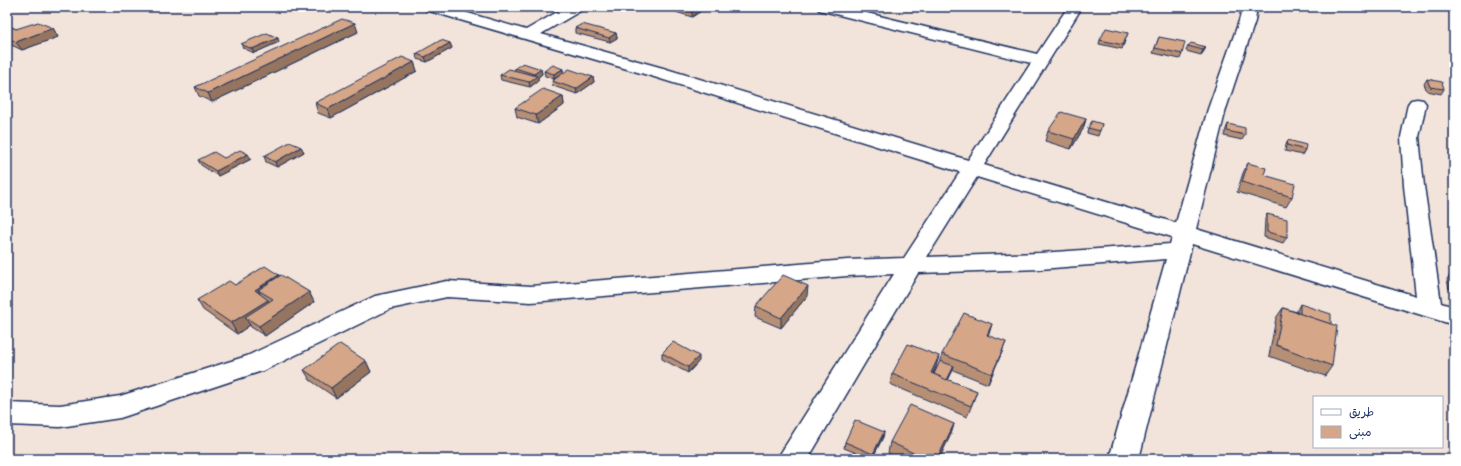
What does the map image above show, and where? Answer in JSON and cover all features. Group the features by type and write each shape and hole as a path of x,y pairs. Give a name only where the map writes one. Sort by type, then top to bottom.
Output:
{"street":[{"path":"431,7 657,72 973,168 1181,242 1454,316"},
{"path":"528,35 577,7"},
{"path":"824,7 1040,60"},
{"path":"792,459 911,265 1074,7"},
{"path":"1124,459 1217,109 1250,7"},
{"path":"1417,104 1410,137 1414,186 1430,309"},
{"path":"7,414 60,416 120,407 256,363 384,302 447,289 531,294 840,268 1040,261 1181,242"}],"building":[{"path":"675,7 701,7 692,12"},
{"path":"342,19 355,23 208,93 195,87"},
{"path":"38,22 53,28 16,42 7,37 7,25 16,29"},
{"path":"582,24 616,33 609,38 575,28"},
{"path":"1106,28 1128,33 1123,45 1100,40"},
{"path":"267,33 278,38 252,49 241,44"},
{"path":"1159,37 1185,42 1182,54 1155,48"},
{"path":"441,40 450,43 425,57 416,54"},
{"path":"1191,43 1206,47 1203,50 1188,46"},
{"path":"402,57 414,62 328,109 315,103"},
{"path":"523,63 541,69 534,74 515,68"},
{"path":"553,65 563,69 554,74 544,71"},
{"path":"509,69 537,76 529,82 500,75"},
{"path":"569,69 593,77 576,89 552,81"},
{"path":"1427,79 1442,82 1444,89 1430,87"},
{"path":"543,89 563,96 536,115 515,108"},
{"path":"1061,112 1086,119 1074,139 1048,131"},
{"path":"1092,121 1102,124 1100,131 1088,128"},
{"path":"1228,124 1245,128 1245,135 1227,131"},
{"path":"1288,140 1306,145 1305,150 1287,145"},
{"path":"290,142 301,147 275,162 264,156"},
{"path":"240,150 248,154 216,171 198,160 214,152 224,158"},
{"path":"1248,163 1266,168 1264,175 1295,184 1292,197 1242,182"},
{"path":"1267,214 1287,219 1287,237 1267,232"},
{"path":"265,266 279,275 255,290 268,300 231,323 197,300 229,281 235,285"},
{"path":"281,275 309,292 259,326 245,317 273,299 258,290"},
{"path":"783,275 808,286 781,318 756,306"},
{"path":"1300,304 1331,314 1331,324 1300,314"},
{"path":"1283,308 1337,326 1332,366 1276,345"},
{"path":"964,313 992,324 987,335 1006,342 992,374 942,354"},
{"path":"673,342 699,356 688,367 662,353"},
{"path":"340,344 366,361 331,388 304,370"},
{"path":"908,344 939,356 931,373 977,391 971,406 892,374"},
{"path":"940,361 954,366 947,380 934,374"},
{"path":"910,405 954,424 937,459 926,459 890,442"},
{"path":"855,420 884,432 873,454 845,442"}]}
